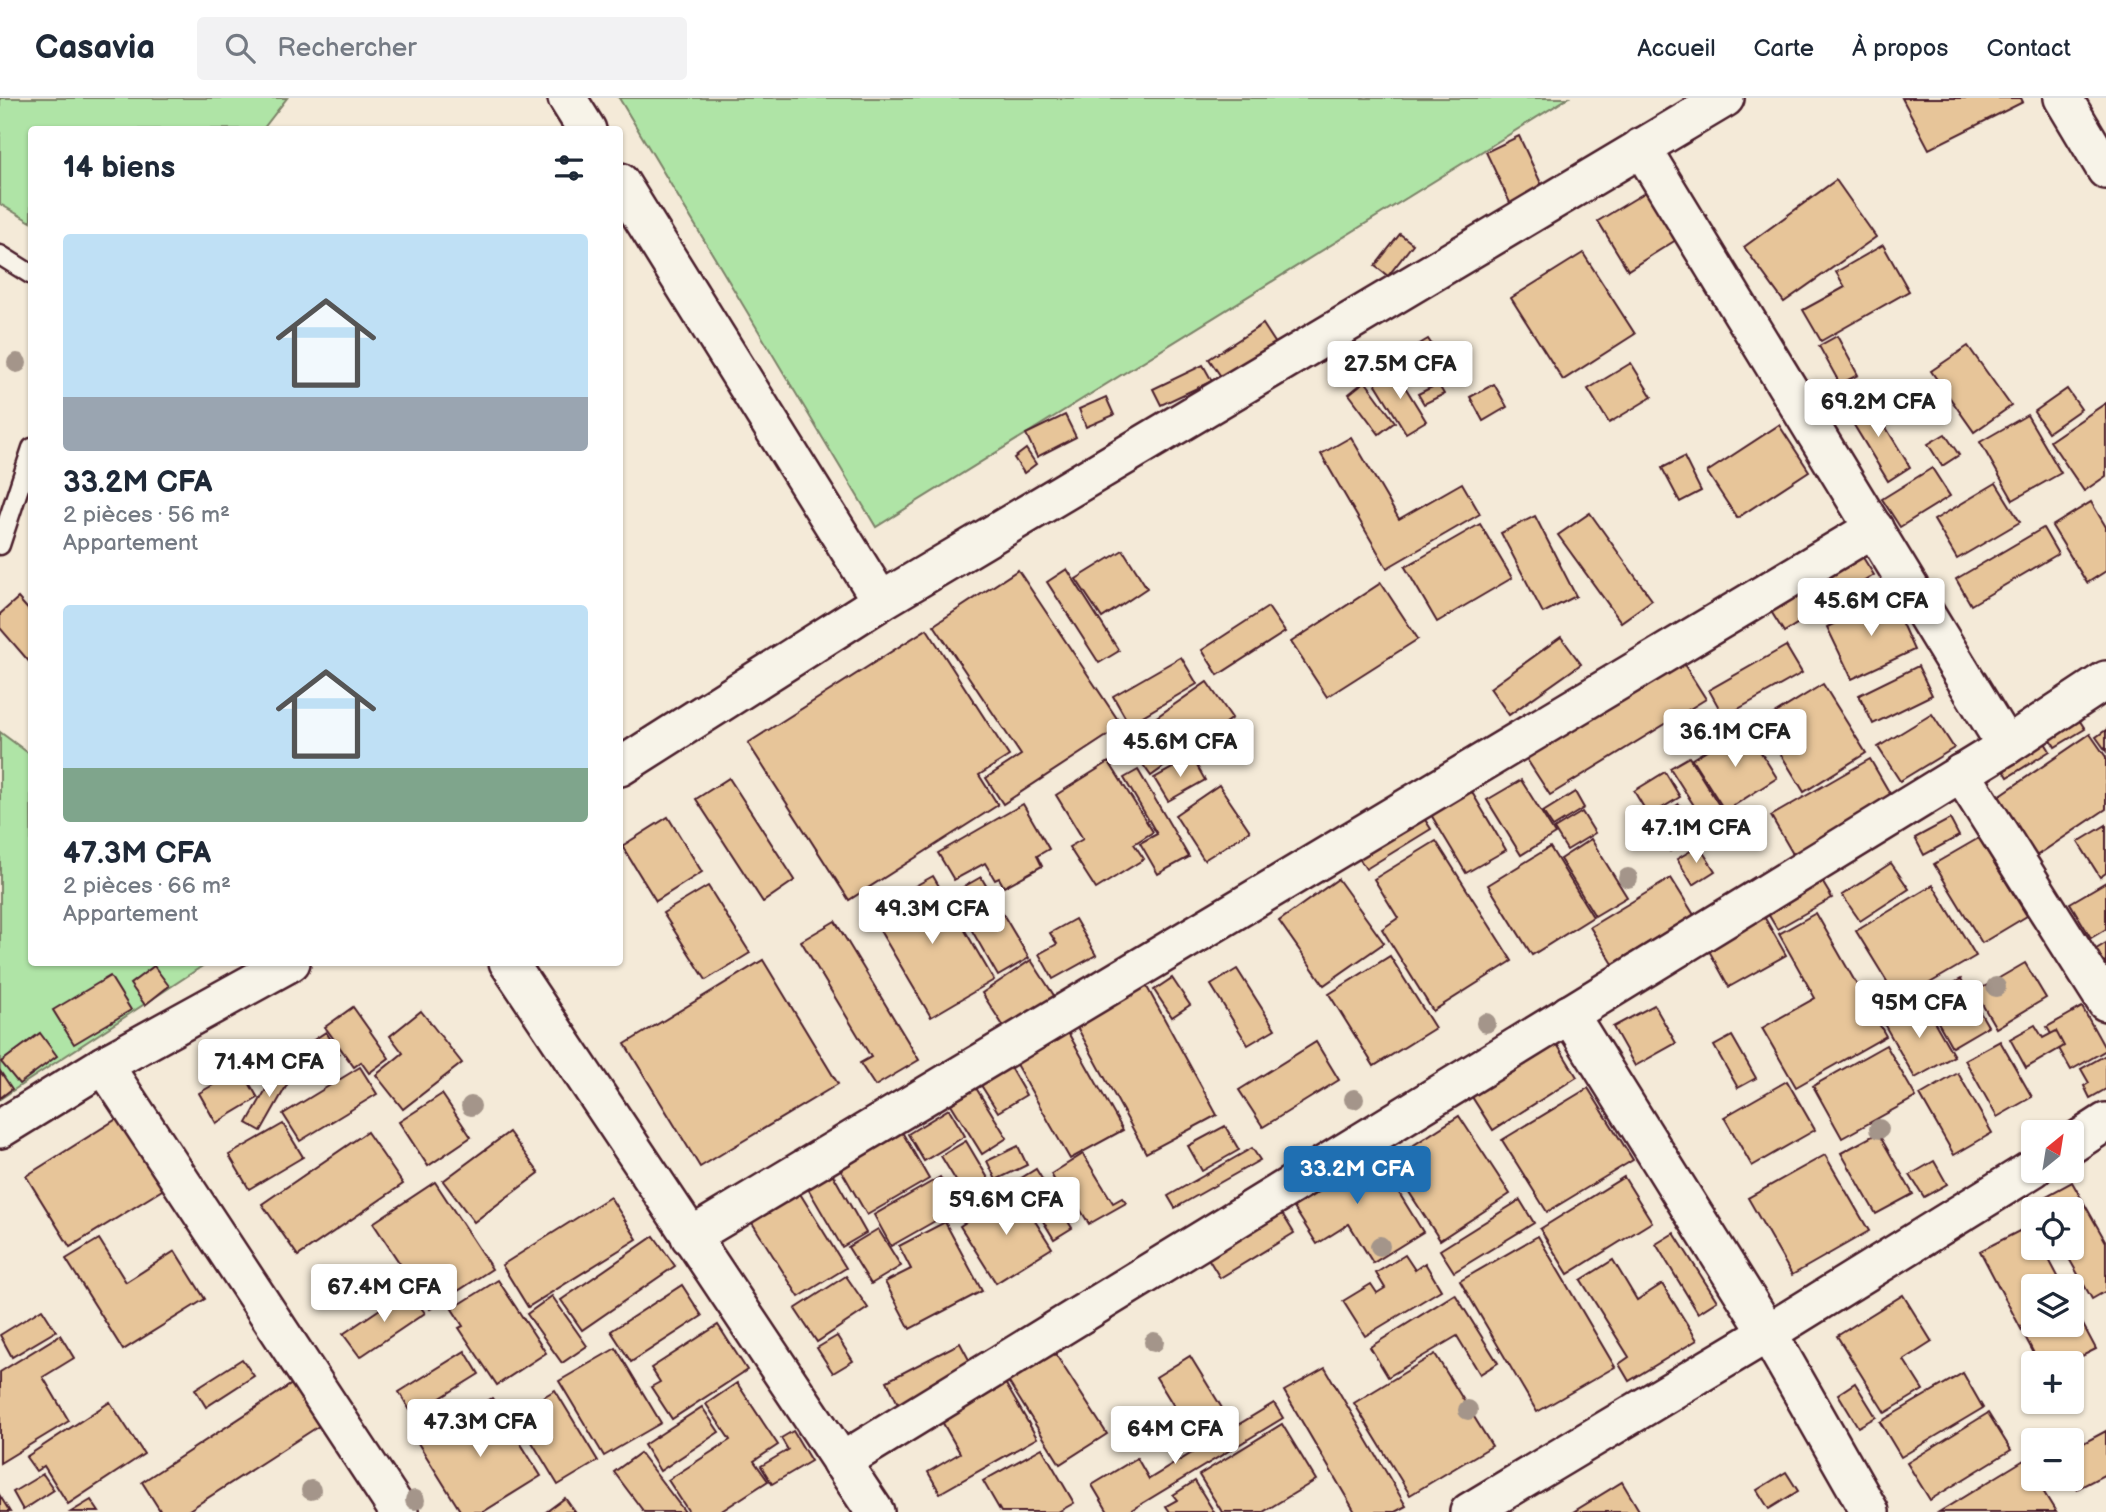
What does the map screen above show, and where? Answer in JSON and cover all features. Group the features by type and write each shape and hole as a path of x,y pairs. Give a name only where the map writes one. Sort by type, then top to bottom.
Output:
{"street":[{"path":"567,98 584,126"},
{"path":"623,765 881,601 1725,98"},
{"path":"2063,98 2106,170"},
{"path":"1641,147 2006,746"},
{"path":"623,187 881,601"},
{"path":"690,1237 1874,528"},
{"path":"841,1462 2006,746 2106,680"},
{"path":"1961,773 2106,1002"},
{"path":"0,1129 104,1066 284,966"},
{"path":"511,966 875,1512"},
{"path":"1569,1014 1768,1334 1870,1512"},
{"path":"104,1066 399,1512"},
{"path":"2084,1136 2106,1122"},
{"path":"1469,1512 1768,1334 2021,1176"}],"lane":[{"path":"0,255 28,272"},
{"path":"0,545 28,460"}],"green space":[{"path":"0,98 287,98 265,126 28,126 28,220 0,204"},
{"path":"619,98 1568,98 876,527"},
{"path":"0,732 28,753 28,966 202,966 0,1099"}],"building":[{"path":"1902,98 2021,98 2023,102 1929,149"},
{"path":"1519,136 1545,192 1512,207 1486,152"},
{"path":"1836,180 1876,237 1784,302 1744,247"},
{"path":"1646,192 1676,240 1628,270 1598,221"},
{"path":"1400,234 1413,244 1388,276 1375,266"},
{"path":"1883,245 1909,291 1821,341 1803,310 1845,287 1836,272"},
{"path":"1583,253 1635,334 1563,380 1511,298"},
{"path":"1263,324 1276,344 1222,378 1209,359"},
{"path":"1837,336 1858,375 1840,384 1819,346"},
{"path":"1428,339 1440,357 1424,368 1411,349"},
{"path":"1968,346 2011,406 1974,432 1931,371"},
{"path":"1631,363 1652,397 1609,423 1588,389"},
{"path":"1203,365 1212,381 1161,405 1153,389"},
{"path":"1394,369 1426,421 1406,433 1374,381"},
{"path":"1365,381 1395,422 1379,434 1349,394"},
{"path":"1438,384 1444,394 1424,404 1418,394"},
{"path":"1494,384 1507,407 1483,421 1470,397"},
{"path":"2067,389 2081,409 2048,432 2034,412"},
{"path":"1106,397 1114,415 1086,427 1079,409"},
{"path":"1868,398 1910,467 1888,481 1846,412"},
{"path":"2106,403 2106,476 2084,491 2050,441"},
{"path":"1065,415 1076,437 1037,457 1026,434"},
{"path":"2027,415 2061,473 2013,500 1980,442"},
{"path":"1779,425 1809,471 1737,518 1707,472"},
{"path":"1945,434 1959,455 1942,466 1928,444"},
{"path":"1351,437 1399,519 1462,483 1480,514 1387,568 1321,454"},
{"path":"1026,449 1036,464 1024,473 1014,458"},
{"path":"1684,457 1701,491 1680,502 1662,468"},
{"path":"1932,468 1950,496 1900,527 1882,499"},
{"path":"1996,483 2020,522 1957,559 1934,520"},
{"path":"2091,502 2106,527 2106,571 2087,583 2052,526"},
{"path":"1590,513 1652,600 1621,622 1558,535"},
{"path":"1535,516 1576,596 1543,613 1501,533"},
{"path":"1480,524 1512,578 1437,622 1405,567"},
{"path":"2043,528 2058,554 1971,605 1956,579"},
{"path":"1857,548 1874,575 1784,632 1767,605"},
{"path":"1123,550 1147,588 1102,618 1076,579"},
{"path":"1067,569 1119,651 1099,663 1047,582"},
{"path":"1018,570 1122,726 1003,804 986,778 1021,755 934,625"},
{"path":"1381,583 1418,639 1327,697 1291,642"},
{"path":"1890,597 1914,650 1852,679 1827,627"},
{"path":"18,598 28,609 28,660 0,628 0,614"},
{"path":"1268,607 1285,632 1218,675 1202,650"},
{"path":"927,629 1009,756 979,775 998,805 849,900 748,743"},
{"path":"1561,637 1581,664 1509,715 1490,688"},
{"path":"1786,646 1802,673 1724,717 1709,690"},
{"path":"1181,657 1197,684 1129,724 1113,696"},
{"path":"1680,658 1706,699 1550,795 1524,755"},
{"path":"1918,666 1932,695 1873,724 1859,695"},
{"path":"1207,682 1232,718 1151,776 1125,739"},
{"path":"1823,684 1866,753 1804,792 1761,722"},
{"path":"1932,714 1954,748 1900,781 1878,747"},
{"path":"2076,715 2085,729 2055,747 2047,733"},
{"path":"1745,727 1777,778 1725,811 1692,759"},
{"path":"2106,730 2106,751 2096,737"},
{"path":"2039,733 2050,751 2008,777 1997,759"},
{"path":"2090,734 2106,757 2106,809 2036,856 1996,798"},
{"path":"1192,757 1205,780 1168,801 1154,778"},
{"path":"1689,757 1727,818 1709,829 1670,768"},
{"path":"1870,759 1900,811 1801,868 1771,816"},
{"path":"1109,762 1153,832 1134,844 1144,859 1096,889 1069,847 1083,839 1056,795"},
{"path":"1138,770 1189,857 1158,874 1140,843 1157,834 1124,778"},
{"path":"1665,772 1680,797 1649,816 1634,791"},
{"path":"729,778 795,880 763,902 696,799"},
{"path":"1521,780 1555,834 1521,855 1487,800"},
{"path":"1219,785 1250,831 1204,860 1175,815"},
{"path":"1470,789 1506,850 1466,873 1430,813"},
{"path":"1575,792 1584,808 1553,827 1543,812"},
{"path":"1023,804 1049,849 1037,856 1042,866 1004,887 999,878 995,880 985,863 954,880 938,853"},
{"path":"1679,804 1699,833 1670,851 1652,822"},
{"path":"1582,812 1595,833 1567,850 1554,829"},
{"path":"1422,815 1431,829 1366,869 1357,855"},
{"path":"668,817 702,872 656,901 623,845"},
{"path":"1950,819 1959,836 1924,855 1915,838"},
{"path":"2106,825 2106,873 2100,877 2078,842"},
{"path":"1979,838 2027,916 1982,943 1934,864"},
{"path":"1591,839 1627,897 1595,916 1560,859"},
{"path":"1436,841 1512,961 1433,1011 1382,929 1398,918 1374,879"},
{"path":"1699,846 1715,871 1693,885 1677,859"},
{"path":"1550,847 1593,917 1532,955 1488,885"},
{"path":"1891,863 1909,889 1860,921 1842,895"},
{"path":"1817,873 1832,898 1777,929 1764,907"},
{"path":"933,876 994,980 931,1017 869,912"},
{"path":"981,877 1029,958 998,976 951,894"},
{"path":"1671,878 1694,915 1613,964 1590,927"},
{"path":"1338,879 1384,943 1324,985 1279,921"},
{"path":"2106,882 2106,929 2091,938 2070,903"},
{"path":"1933,885 1976,956 1899,1001 1856,931"},
{"path":"708,886 750,953 706,980 663,913"},
{"path":"1758,906 1786,955 1729,987 1702,938"},
{"path":"1816,913 1886,1036 1796,1087 1762,1028 1815,998 1779,934"},
{"path":"1075,919 1096,955 1053,979 1039,954 1057,944 1050,933"},
{"path":"835,921 919,1060 875,1086 860,1063 871,1057 801,941"},
{"path":"2106,943 2106,975 2093,951"},
{"path":"1390,956 1435,1028 1374,1066 1329,994"},
{"path":"763,960 838,1084 700,1167 625,1044"},
{"path":"1031,960 1055,997 1006,1030 982,993"},
{"path":"2025,963 2046,998 1996,1028 1975,992"},
{"path":"154,966 169,986 145,1005 130,984"},
{"path":"1237,969 1275,1029 1248,1045 1211,985"},
{"path":"110,976 131,1010 74,1044 53,1010"},
{"path":"1142,978 1217,1115 1146,1153 1071,1016"},
{"path":"1172,978 1190,1005 1172,1017 1154,990"},
{"path":"1961,979 1988,1026 1952,1047 1925,999"},
{"path":"1923,1002 1954,1056 1915,1078 1884,1024"},
{"path":"1654,1005 1676,1043 1635,1066 1613,1027"},
{"path":"353,1007 389,1058 369,1073 361,1062 354,1067 325,1027"},
{"path":"2082,1007 2106,1050 2071,1070 2047,1027"},
{"path":"421,1011 462,1063 403,1109 376,1075 403,1053 390,1036"},
{"path":"2035,1025 2043,1038 2056,1031 2064,1046 2026,1068 2010,1039"},
{"path":"1066,1029 1123,1130 1070,1159 1013,1059"},
{"path":"326,1032 331,1040 310,1053 306,1045"},
{"path":"40,1033 57,1056 19,1084 1,1062"},
{"path":"1552,1036 1577,1077 1493,1130 1467,1089"},
{"path":"1732,1036 1756,1078 1738,1088 1714,1046"},
{"path":"2000,1041 2032,1097 1997,1117 1965,1060"},
{"path":"1316,1042 1339,1080 1263,1127 1239,1090"},
{"path":"333,1043 339,1054 317,1068 311,1057"},
{"path":"1886,1045 1916,1097 1842,1138 1813,1086"},
{"path":"2106,1055 2106,1089 2090,1098 2084,1086 2089,1083 2081,1069"},
{"path":"1008,1064 1026,1095 998,1112 979,1082"},
{"path":"360,1067 377,1094 300,1141 283,1114"},
{"path":"278,1068 292,1076 261,1131 247,1123"},
{"path":"241,1069 258,1098 216,1123 199,1093"},
{"path":"0,1071 12,1089 0,1098"},
{"path":"1958,1073 1992,1133 1954,1155 1920,1095"},
{"path":"1787,1081 1815,1130 1752,1166 1724,1117"},
{"path":"976,1088 1007,1138 982,1154 951,1104"},
{"path":"1588,1088 1633,1160 1547,1212 1502,1140"},
{"path":"442,1094 471,1137 428,1166 399,1122"},
{"path":"949,1109 965,1136 924,1161 908,1134"},
{"path":"123,1115 167,1187 70,1247 26,1176"},
{"path":"1459,1116 1510,1194 1440,1240 1389,1161"},
{"path":"283,1124 303,1157 249,1189 229,1155"},
{"path":"1225,1126 1239,1150 1202,1171 1188,1146"},
{"path":"367,1132 403,1184 298,1256 262,1204"},
{"path":"509,1132 539,1173 474,1222 443,1181"},
{"path":"902,1132 929,1179 867,1215 840,1168"},
{"path":"1878,1133 1913,1194 1876,1214 1841,1153"},
{"path":"966,1141 992,1185 967,1199 941,1156"},
{"path":"1018,1146 1027,1165 996,1180 987,1161"},
{"path":"1370,1146 1423,1232 1373,1263 1349,1224 1317,1244 1287,1197"},
{"path":"1252,1148 1260,1160 1175,1208 1168,1196"},
{"path":"1083,1154 1113,1203 1122,1198 1126,1203 1089,1224 1069,1191 1063,1195 1051,1174"},
{"path":"1825,1155 1869,1231 1792,1275 1748,1198"},
{"path":"1934,1161 1947,1184 1924,1197 1910,1175"},
{"path":"1036,1169 1072,1228 1054,1239 1018,1180"},
{"path":"832,1173 866,1233 842,1247 807,1187"},
{"path":"940,1177 958,1208 891,1246 874,1215"},
{"path":"1624,1177 1652,1222 1568,1274 1540,1229"},
{"path":"435,1182 492,1269 430,1309 373,1223"},
{"path":"2073,1183 2080,1197 2044,1197"},
{"path":"1016,1191 1052,1248 996,1283 960,1226"},
{"path":"799,1192 846,1268 799,1297 751,1221"},
{"path":"610,1197 637,1239 528,1307 502,1265"},
{"path":"1520,1200 1534,1223 1454,1272 1440,1250"},
{"path":"2084,1203 2106,1242 2106,1291 2092,1299 2084,1285 2084,1274 2078,1274 2070,1260 2084,1260"},
{"path":"1277,1205 1294,1233 1220,1278 1203,1250"},
{"path":"945,1222 982,1291 910,1329 885,1282 911,1269 899,1246"},
{"path":"878,1229 901,1266 871,1284 848,1247"},
{"path":"2021,1230 2021,1260 2049,1260 2057,1274 2021,1274 2021,1329 1980,1251"},
{"path":"1674,1233 1717,1301 1698,1313 1656,1244"},
{"path":"654,1236 675,1266 582,1330 561,1300"},
{"path":"1538,1236 1615,1367 1537,1412 1460,1281"},
{"path":"99,1239 126,1282 175,1251 205,1299 123,1350 66,1259"},
{"path":"1405,1255 1415,1270 1425,1263 1441,1290 1365,1336 1343,1301 1371,1284 1377,1293 1385,1288 1376,1273"},
{"path":"1613,1260 1637,1300 1662,1284 1697,1340 1629,1381 1619,1364 1629,1357 1581,1280"},
{"path":"846,1276 868,1308 817,1342 795,1309"},
{"path":"498,1280 546,1353 497,1385 459,1328 463,1326 452,1309"},
{"path":"682,1285 702,1316 631,1362 611,1331"},
{"path":"408,1290 425,1313 360,1357 343,1334"},
{"path":"1455,1294 1498,1363 1480,1374 1457,1336 1388,1377 1370,1347"},
{"path":"1903,1295 1932,1342 1904,1360 1923,1390 1885,1413 1837,1336"},
{"path":"552,1296 587,1346 562,1363 527,1314"},
{"path":"42,1309 56,1331 12,1357 0,1335"},
{"path":"718,1325 747,1370 672,1419 651,1387 660,1382 651,1368"},
{"path":"2084,1326 2096,1349 2084,1355 2084,1351 2033,1351 2025,1337 2084,1337"},
{"path":"60,1335 74,1358 43,1377 69,1421 0,1463 0,1372"},
{"path":"837,1336 853,1361 833,1373 817,1348"},
{"path":"960,1343 974,1369 900,1408 887,1381"},
{"path":"1049,1344 1107,1434 1060,1464 1003,1373"},
{"path":"616,1348 661,1423 604,1456 559,1381"},
{"path":"465,1351 479,1374 413,1415 399,1392"},
{"path":"1435,1354 1492,1446 1410,1495 1354,1403"},
{"path":"1190,1356 1225,1413 1191,1434 1156,1377"},
{"path":"242,1359 254,1376 206,1407 195,1389"},
{"path":"1325,1368 1406,1506 1395,1512 1355,1512 1284,1391"},
{"path":"1963,1373 1983,1408 1901,1457 1880,1422"},
{"path":"1000,1374 1037,1438 940,1493 928,1472 960,1453 936,1411"},
{"path":"295,1382 322,1424 186,1512 161,1512 142,1482"},
{"path":"737,1383 778,1445 754,1461 768,1481 720,1512 689,1512 668,1480 730,1440 706,1404"},
{"path":"1855,1383 1876,1417 1858,1427 1838,1394"},
{"path":"555,1390 598,1461 558,1485 515,1414"},
{"path":"492,1398 541,1476 483,1512 461,1512 418,1443"},
{"path":"110,1402 144,1454 68,1504 44,1466 36,1471 26,1457"},
{"path":"1274,1403 1283,1418 1128,1512 1108,1512 1092,1485 1137,1458 1149,1479"},
{"path":"702,1407 719,1432 660,1471 644,1445"},
{"path":"1988,1413 2011,1450 1930,1500 1907,1463"},
{"path":"1282,1424 1316,1480 1263,1512 1222,1512 1199,1475"},
{"path":"793,1431 811,1461 772,1484 761,1466 788,1450 781,1438"},
{"path":"2106,1431 2106,1474 2084,1485 2084,1443"},
{"path":"1042,1448 1074,1503 1058,1512 1001,1512 983,1481"},
{"path":"640,1453 685,1512 644,1512 614,1472"},
{"path":"2021,1462 2021,1491 2043,1491 2056,1512 1939,1512"},
{"path":"1786,1472 1798,1491 1769,1509 1757,1490"},
{"path":"43,1474 54,1490 23,1510 13,1492"},
{"path":"1195,1481 1214,1512 1170,1512 1166,1506 1177,1500 1173,1495"},
{"path":"1622,1482 1640,1512 1573,1512"},
{"path":"0,1496 10,1512 0,1512"},
{"path":"565,1498 575,1512 546,1512"},
{"path":"91,1500 99,1512 71,1512"}]}
